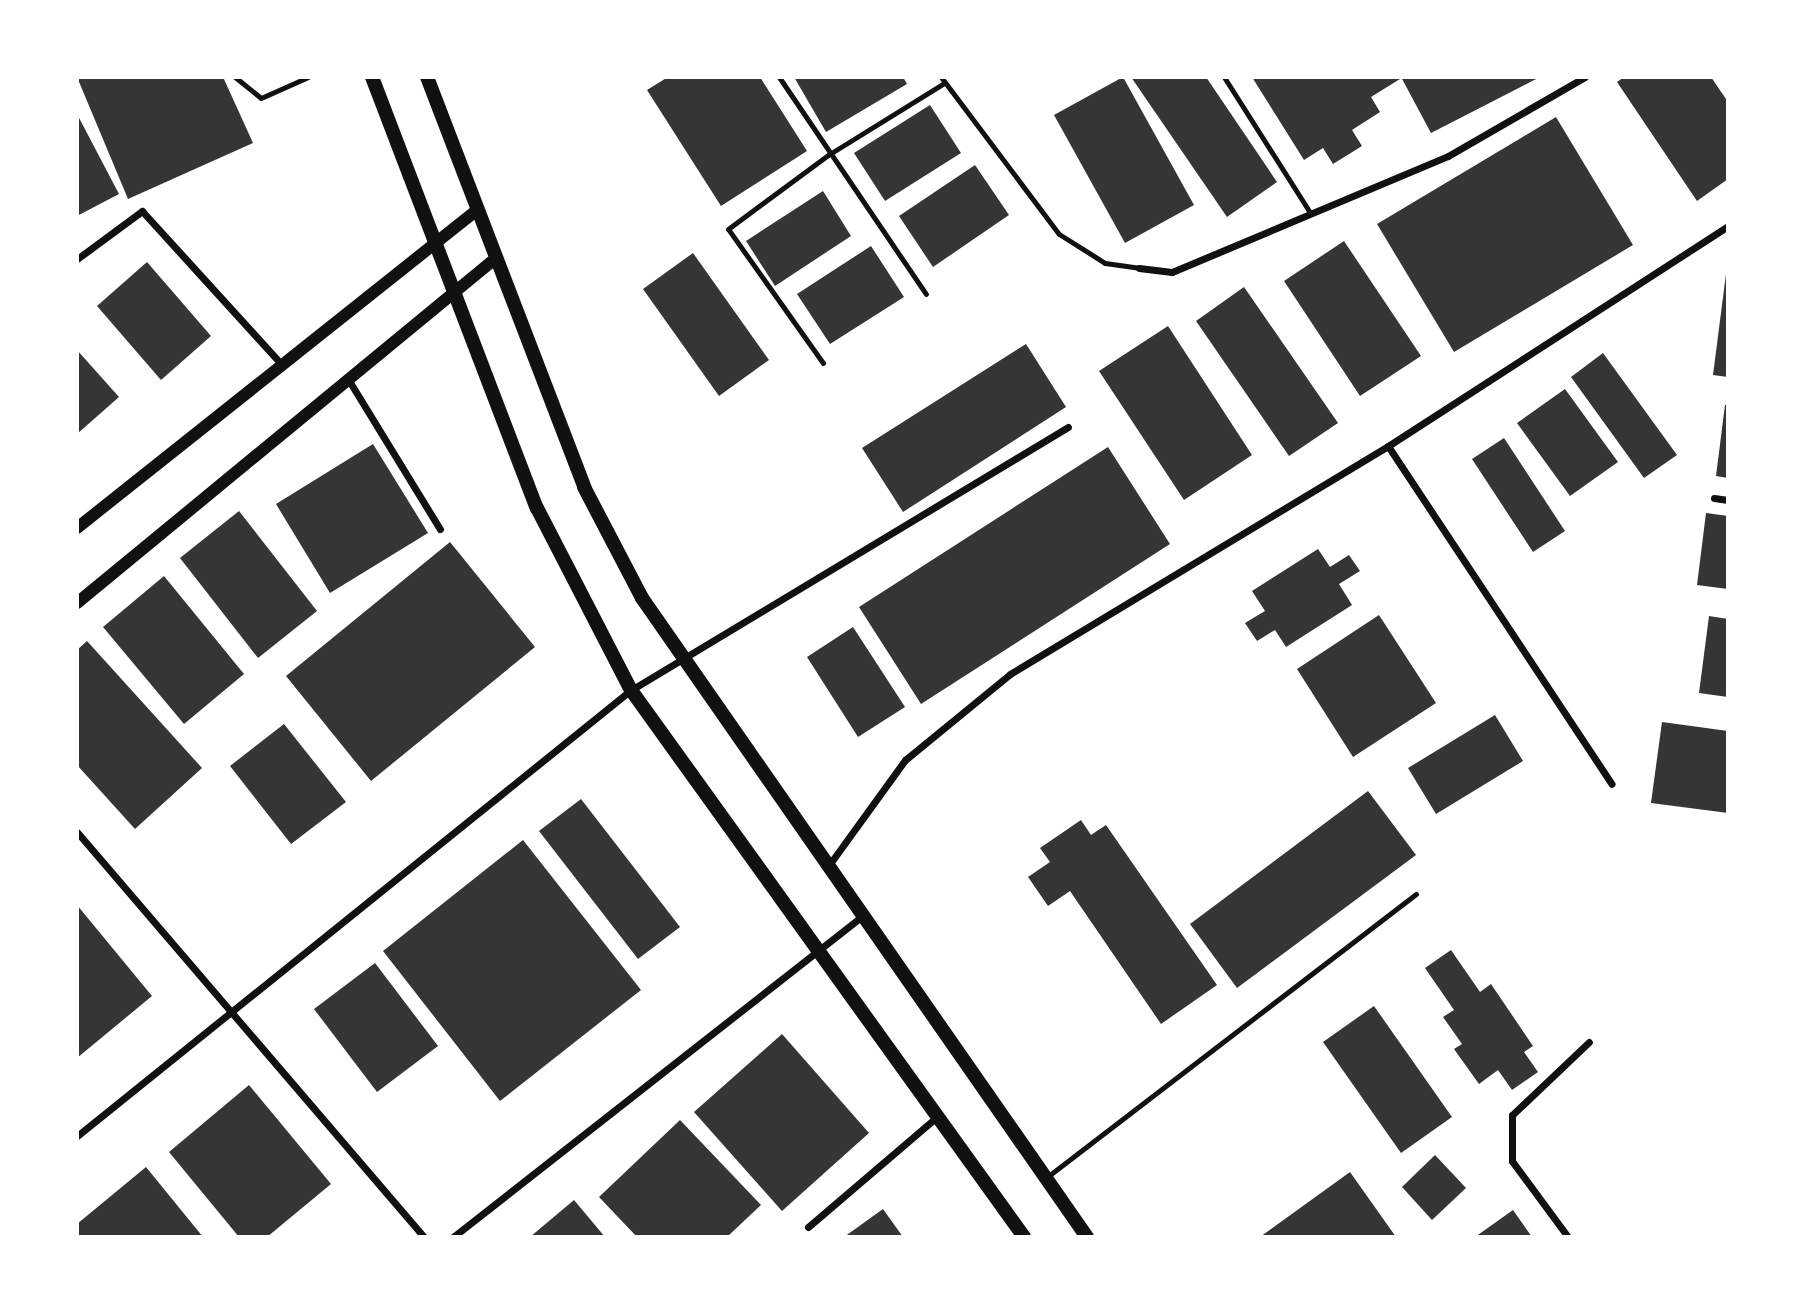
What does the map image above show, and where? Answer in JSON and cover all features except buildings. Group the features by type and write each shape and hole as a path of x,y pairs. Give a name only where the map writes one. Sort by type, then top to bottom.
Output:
{"main road":[{"path":"372,77 537,508 631,690 822,947 1024,1237"},
{"path":"426,77 584,487 642,598 827,869 1087,1237"}],"street":[{"path":"1139,268 1172,272 1448,156 1585,77"},
{"path":"77,258 142,211 281,364"},
{"path":"77,528 435,241 477,211"},
{"path":"827,869 905,760 1010,674 1388,446 1728,226"},
{"path":"77,603 496,258"},
{"path":"347,379 440,528"},
{"path":"77,1136 229,1009 631,690 682,656 1068,427"},
{"path":"1388,446 1612,784"},
{"path":"1714,498 1728,500"},
{"path":"78,834 424,1237"},
{"path":"453,1237 861,917"},
{"path":"1568,1237 1512,1161 1512,1115 1588,1042"},
{"path":"808,1227 938,1115"}],"lane":[{"path":"235,77 261,98 308,77"},
{"path":"779,77 828,155 926,294"},
{"path":"1224,77 1311,214"},
{"path":"823,363 728,229 828,155 943,80 1059,234 1105,263 1139,268"},
{"path":"1045,1178 1416,894"}]}
